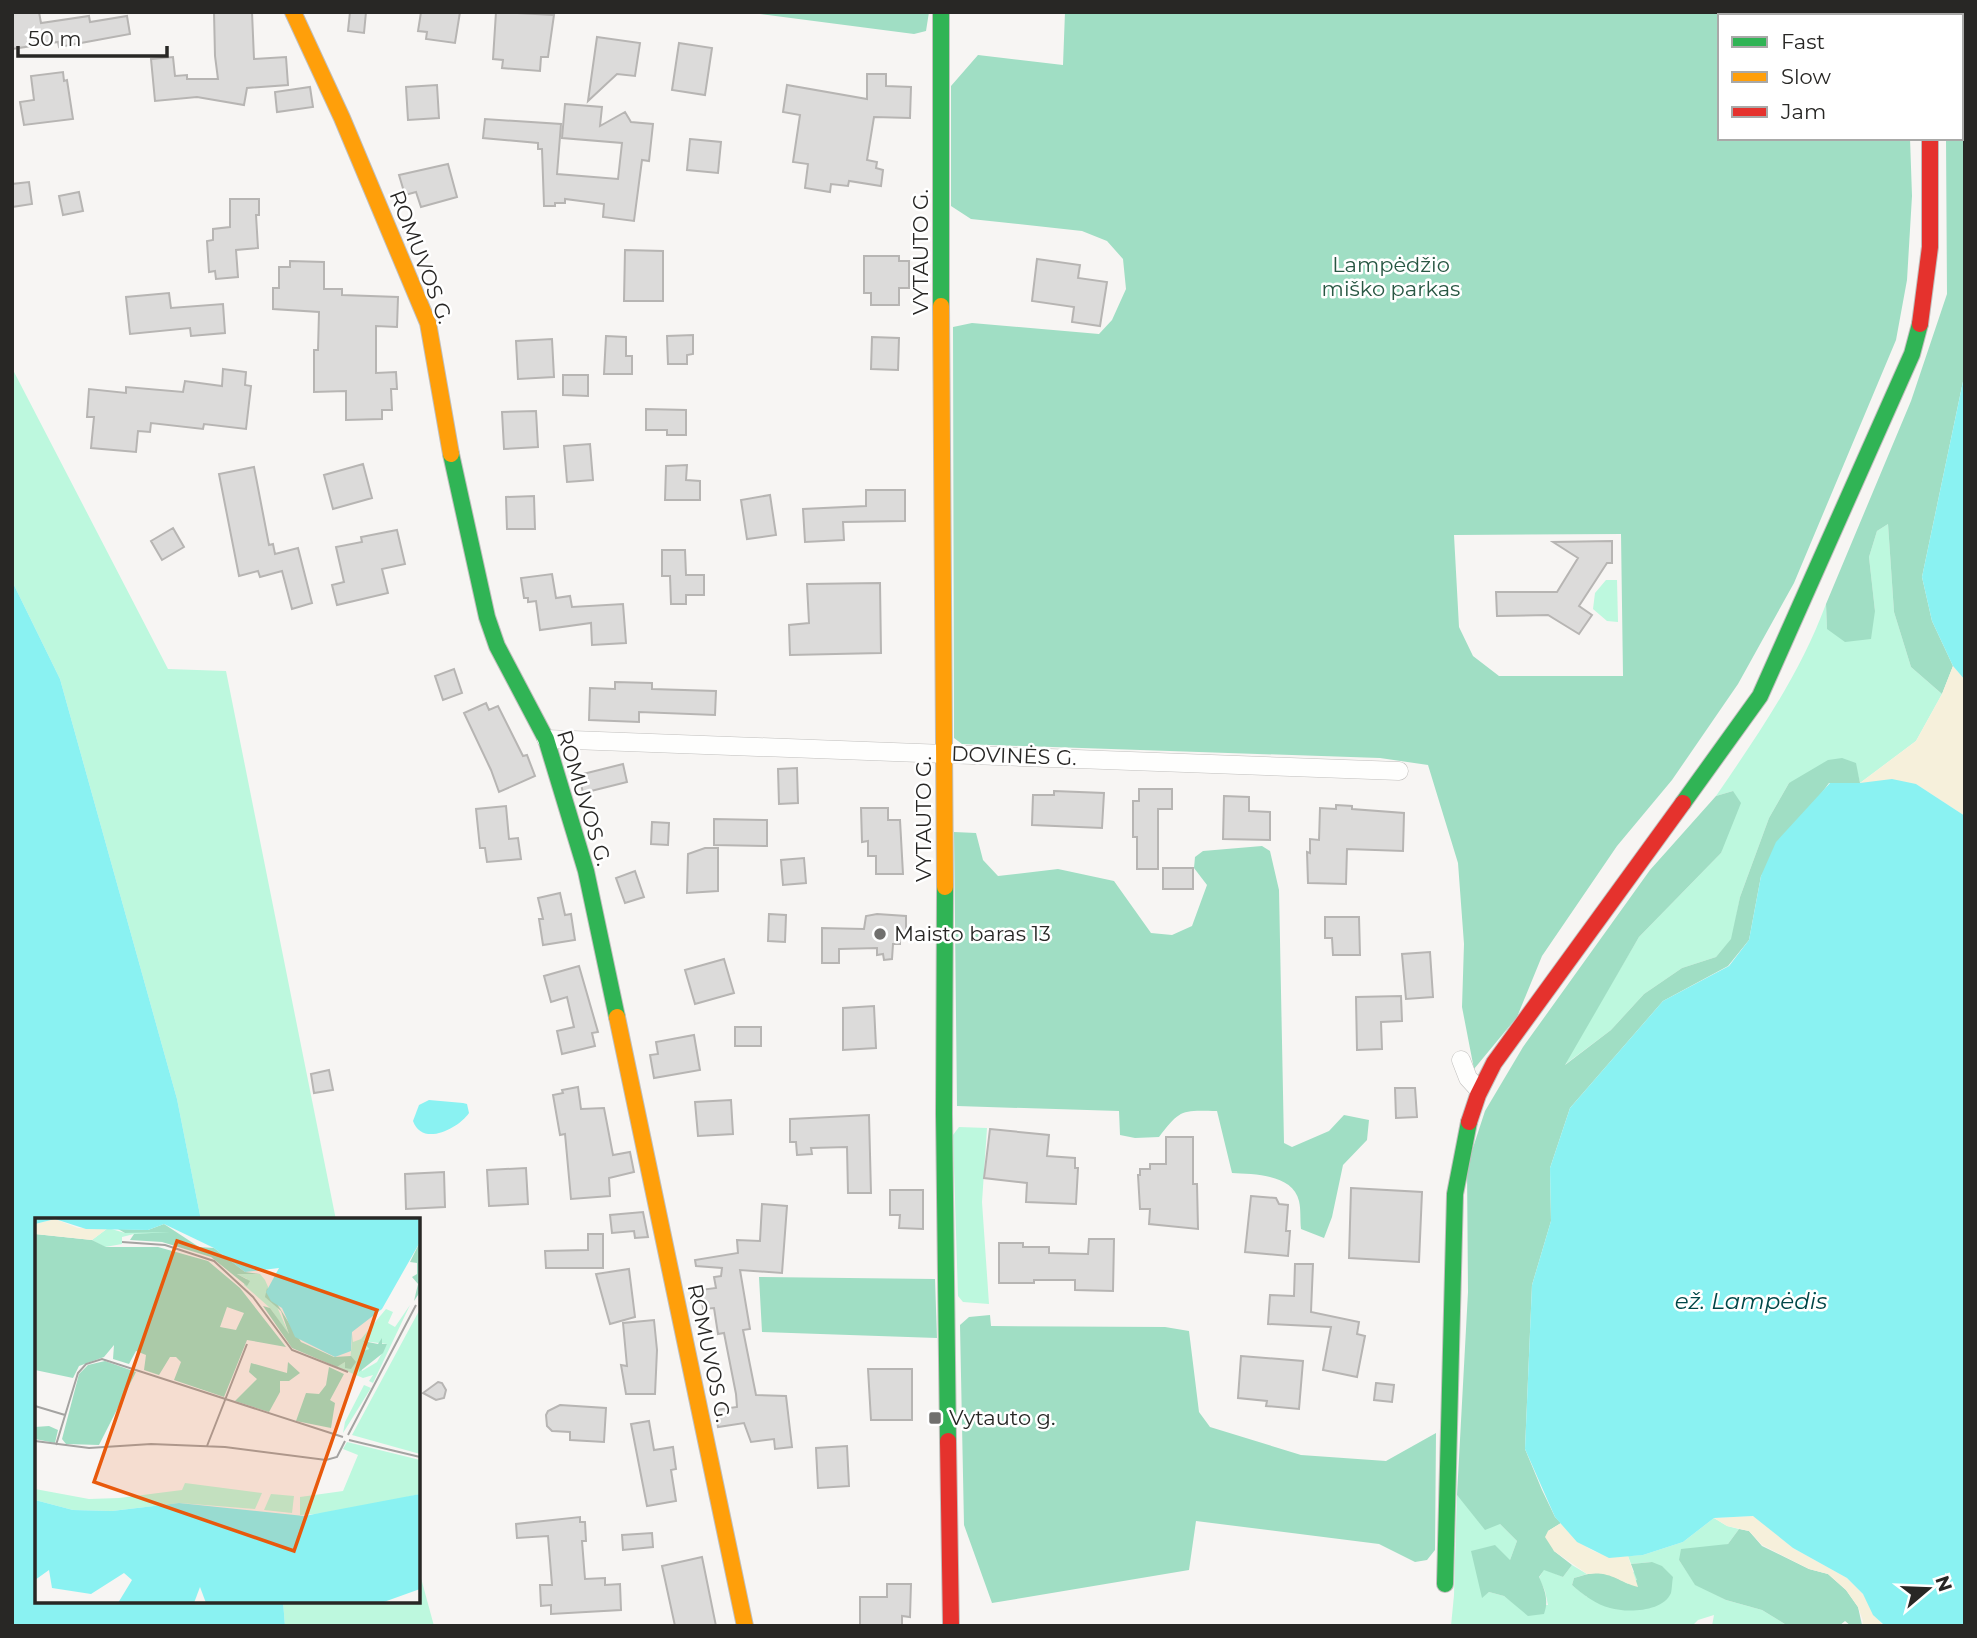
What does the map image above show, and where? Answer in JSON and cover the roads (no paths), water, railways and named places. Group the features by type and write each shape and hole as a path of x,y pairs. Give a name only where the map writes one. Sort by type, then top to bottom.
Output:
{"street":[{"name":"ROMUVOS G.","path":"293,12 345,125 428,323 452,457 487,617 497,646 545,739 586,871 745,1626"},
{"name":"VYTAUTO G.","path":"941,12 946,753 944,1114 951,1626"},
{"path":"1445,1584 1455,1194 1460,1150 1468,1117 1494,1063 1760,696 1772,671 1881,427 1912,354 1923,320 1932,207 1930,140"},
{"name":"DOVINĖS G.","path":"545,739 1399,771"},
{"path":"1461,1060 1468,1079 1479,1090"}],"water":[{"path":"1965,372 1965,680 1953,666 1932,621 1922,577"},
{"path":"12,581 60,679 177,1099 201,1218 35,1218 35,1603 283,1603 285,1626 12,1626"},
{"name":"ež. Lampėdis","path":"1892,779 1916,784 1965,816 1965,1626 1883,1624 1873,1615 1863,1594 1847,1578 1793,1548 1753,1516 1714,1518 1683,1542 1643,1555 1609,1558 1577,1542 1555,1517 1525,1449 1532,1285 1551,1221 1550,1168 1570,1108 1663,1001 1729,966 1749,940 1761,876 1776,842 1830,783"},
{"path":"429,1100 467,1104 469,1113 457,1125 440,1133 424,1133 413,1121 419,1105"}],"place":[{"name":"Maisto baras 13","path":"880,934"},
{"name":"Vytauto g.","path":"935,1418"}],"park label":[{"name":"Lampėdžio miško parkas","path":"1391,277"}]}
